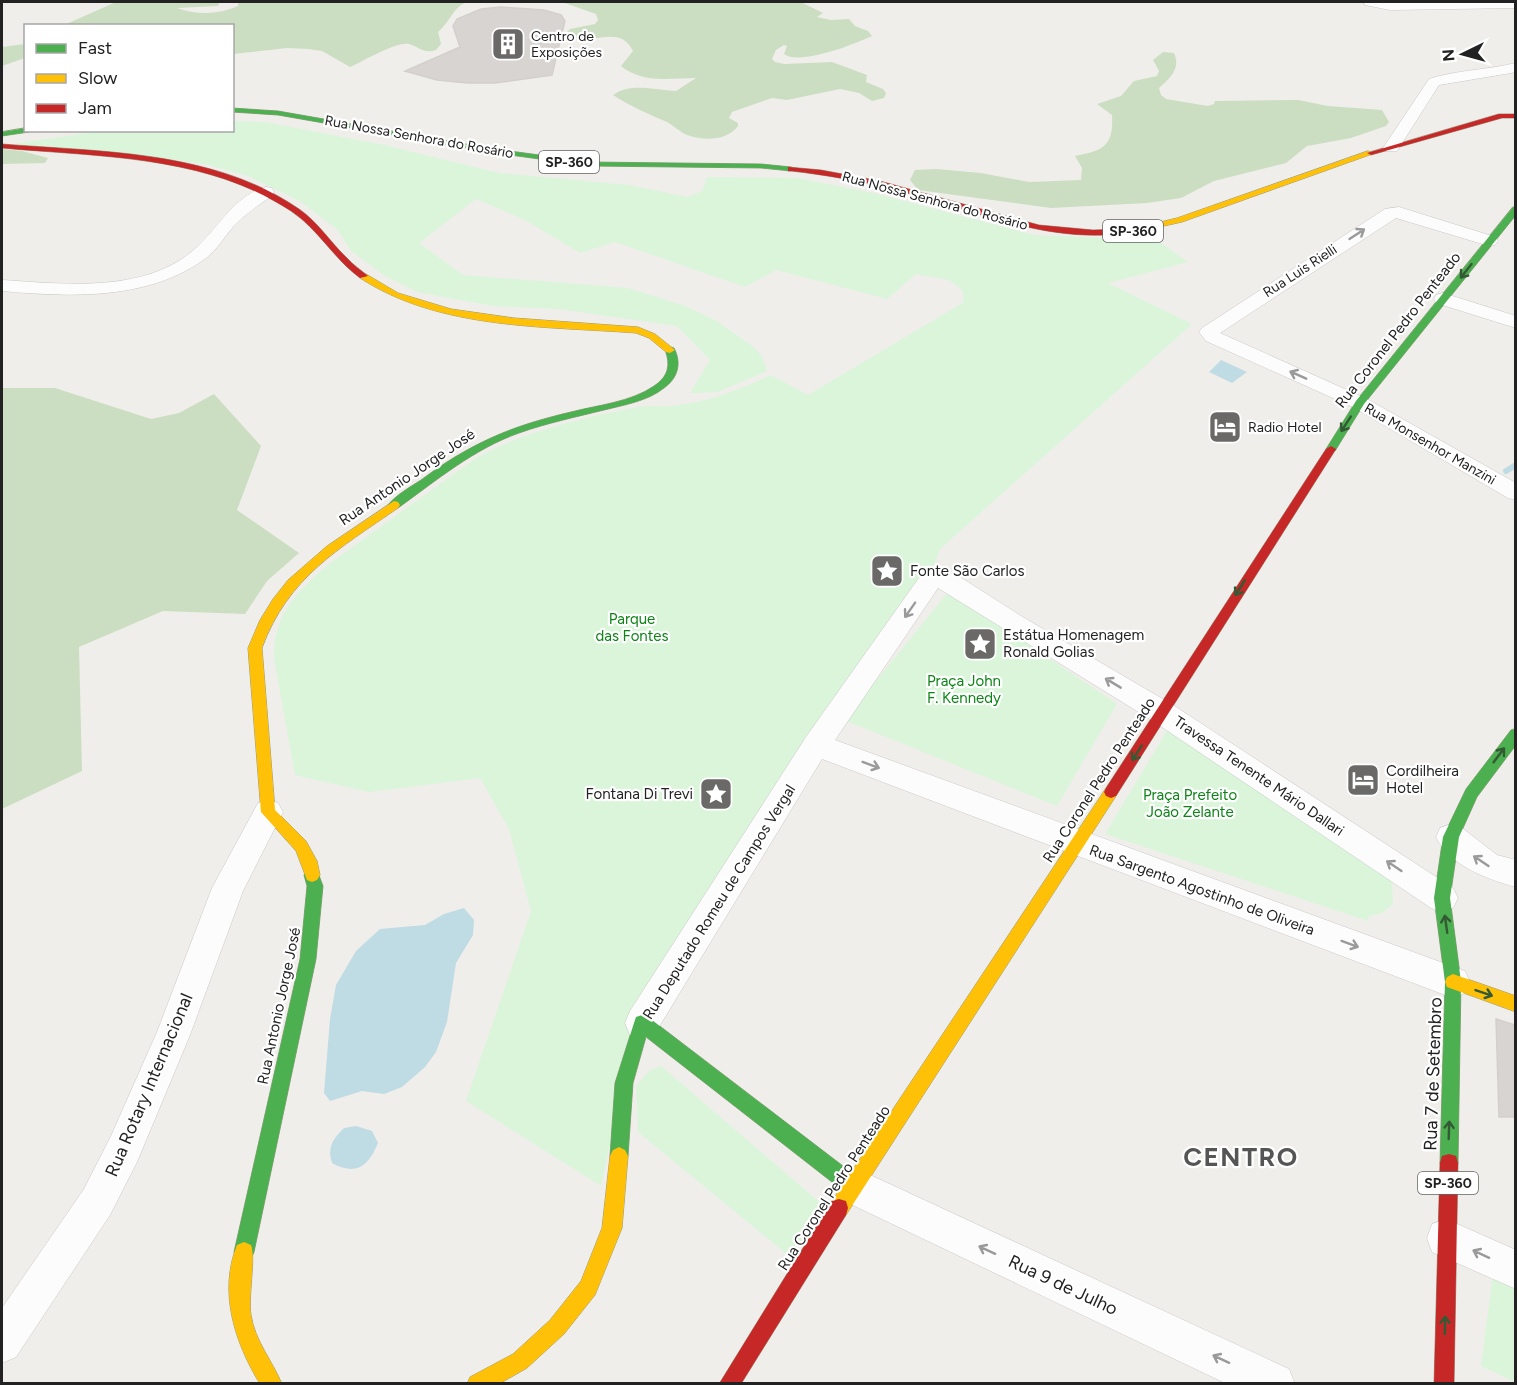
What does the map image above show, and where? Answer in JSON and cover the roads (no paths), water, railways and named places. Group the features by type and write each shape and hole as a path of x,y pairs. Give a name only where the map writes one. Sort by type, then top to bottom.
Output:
{"main road":[{"name":"Rua Nossa Senhora do Rosário","path":"234,110 312,118 495,151 582,163 617,166 761,166 825,173 908,191 1020,225 1074,234 1129,232 1179,220 1352,159 1502,116 1515,116"},
{"path":"2,134 24,130"},
{"name":"Rua Antonio Jorge José","path":"2,146 181,164 230,177 266,192 308,220 350,268 394,295 428,306 480,316 638,330 656,336 665,342 673,353 676,365 672,377 662,387 647,395 515,430 474,449 318,558 286,588 267,614 258,632 255,648 268,812 301,846 309,861 315,885 308,959 249,1220 241,1268 242,1321 255,1358 272,1383"},
{"name":"Rua Coronel Pedro Penteado","path":"729,1383 853,1186 1163,713 1360,403 1515,209"},
{"name":"SP-360","path":"1454,982 1442,898 1451,837 1471,793 1515,734"},
{"path":"1454,982 1515,1004"},
{"name":"Rua 7 de Setembro","path":"1443,1383 1454,982"},
{"path":"477,1383 520,1361 557,1327 588,1288 612,1228 618,1180 624,1083 642,1023"},
{"name":"Rua Deputado Romeu de Campos Vergal","path":"642,1023 853,1186"}],"street":[{"path":"1368,2 1390,6 1515,4"},
{"path":"1391,148 1434,82 1450,78 1495,74 1515,67"},
{"path":"2,286 60,290 101,289 154,278 182,266 210,246 229,221 266,192"},
{"name":"Rua Luis Rielli","path":"1213,337 1209,334 1210,329 1389,214 1399,212 1489,241"},
{"path":"1443,299 1515,322"},
{"name":"Rua Monsenhor Manzini","path":"1213,337 1360,403 1515,493"},
{"name":"Rua Deputado Romeu de Campos Vergal","path":"642,1023 816,745 930,581 939,578 951,583"},
{"name":"Travessa Tenente Mário Dallari","path":"951,583 1012,623 1163,713 1442,898"},
{"name":"Rua Sargento Agostinho de Oliveira","path":"816,745 1454,982"},
{"name":"Rua Rotary Internacional","path":"2,1343 103,1191 173,1035 228,888 268,812"},
{"path":"1451,837 1488,866 1515,874"},
{"name":"Rua 9 de Julho","path":"853,1186 1274,1383"},
{"path":"1446,1238 1515,1270"}],"water":[{"path":"1221,360 1247,372 1232,383 1209,372"},
{"path":"464,908 474,920 473,935 456,963 447,1022 436,1052 425,1067 402,1087 384,1094 362,1091 330,1101 324,1093 330,1019 336,985 356,951 380,929 425,925 444,914"},
{"path":"356,1126 372,1131 378,1143 370,1158 354,1169 332,1163 330,1152 334,1140 344,1128"}],"waterway":[{"path":"1506,471 1516,465"}],"place":[{"name":"Centro de Exposições","path":"508,44"},
{"name":"Radio Hotel","path":"1225,427"},
{"name":"Fonte São Carlos","path":"887,571"},
{"name":"Estátua Homenagem Ronald Golias","path":"980,644"},
{"name":"Cordilheira Hotel","path":"1363,780"},
{"name":"Fontana Di Trevi","path":"716,794"}],"district":[{"name":"CENTRO","path":"1241,1157"}],"park label":[{"name":"Parque das Fontes","path":"632,628"},
{"name":"Praça John F. Kennedy","path":"964,690"},
{"name":"Praça Prefeito João Zelante","path":"1190,804"}]}
